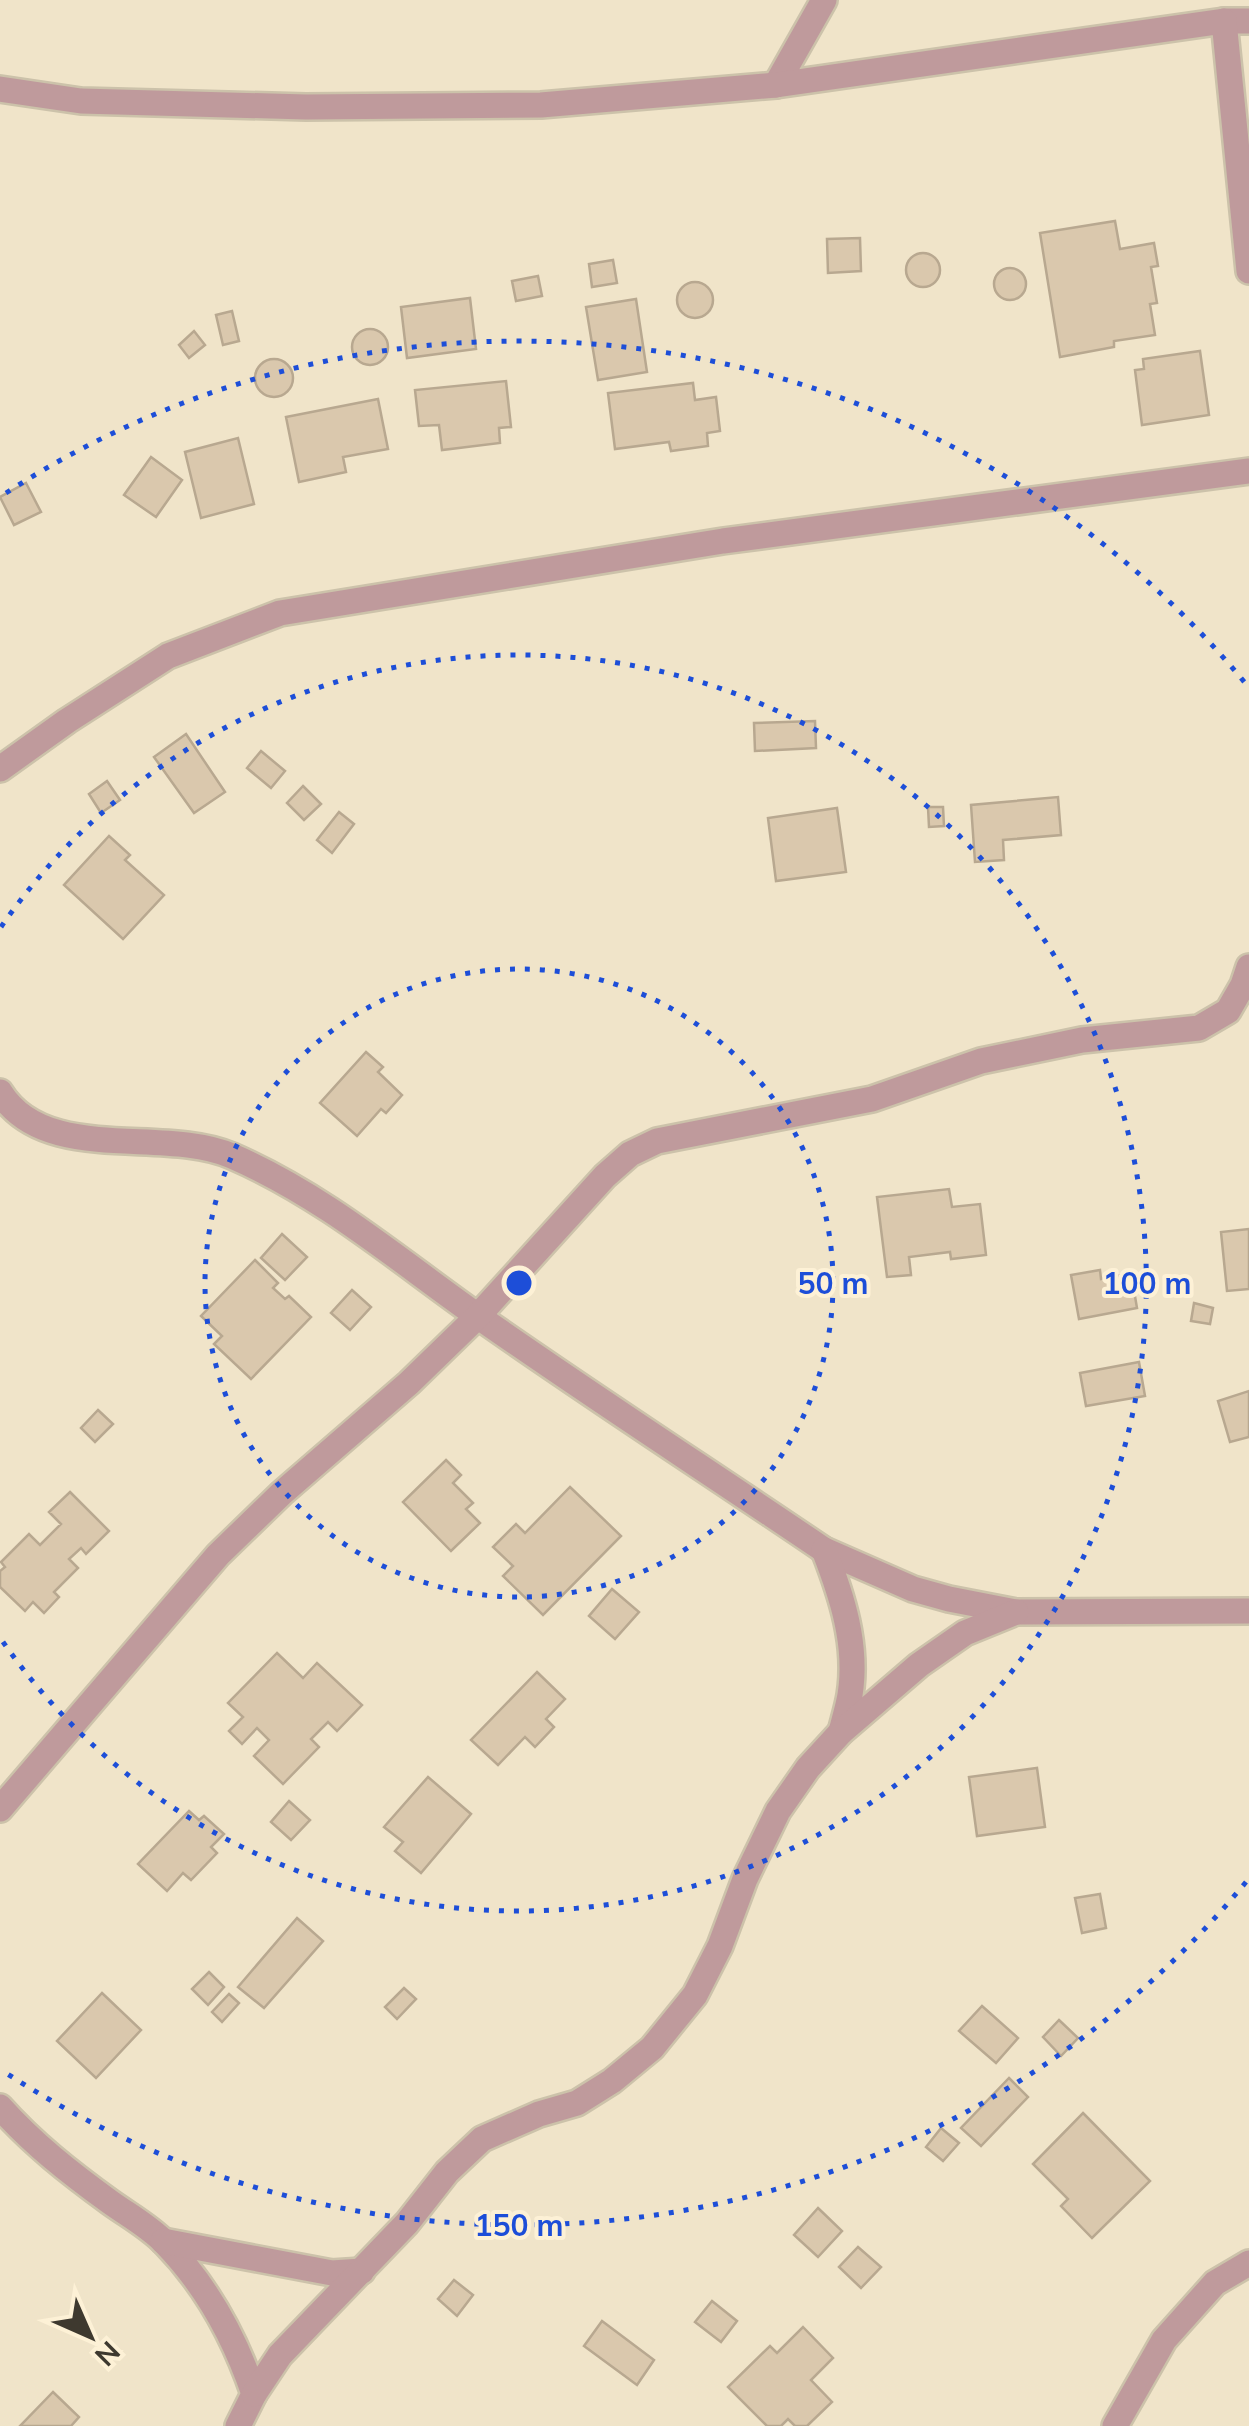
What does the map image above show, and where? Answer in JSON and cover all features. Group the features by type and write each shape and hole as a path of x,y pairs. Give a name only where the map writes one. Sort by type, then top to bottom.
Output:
{"street":[{"path":"776,84 824,0"},
{"path":"0,89 81,101 306,107 540,105 776,84 1236,21 1249,271"},
{"path":"0,770 168,656 280,613 723,541 1249,471"},
{"path":"0,1809 218,1555 282,1493 410,1383 630,1154 656,1142 872,1099 981,1061 1082,1040 1199,1028 1228,1010 1249,967"},
{"path":"0,1092 10,1108 47,1129 88,1139 201,1146 231,1155 323,1203 478,1316 824,1550 912,1589 1016,1612 1249,1611"},
{"path":"824,1550 840,1590 849,1633 850,1695 841,1732"},
{"path":"238,2426 280,2355 407,2224 447,2172 482,2138 577,2102 612,2081 652,2048 695,1995 778,1811 808,1768 841,1732 919,1665 965,1633 1016,1612"},
{"path":"0,2107 58,2164 164,2240 222,2318 242,2356 254,2394"},
{"path":"164,2240 332,2273 362,2271"},
{"path":"1115,2426 1164,2340 1216,2283 1249,2263"}],"building":[{"path":"1115,221 1120,249 1154,243 1158,266 1151,267 1157,303 1150,304 1155,335 1114,341 1114,347 1060,357 1040,233"},
{"path":"860,238 861,271 828,273 827,239"},
{"path":"923,253 935,258 940,270 935,282 923,287 911,282 906,270 911,258"},
{"path":"613,260 617,283 592,287 589,264"},
{"path":"1010,268 1021,273 1026,284 1021,295 1010,300 999,295 994,284 999,273"},
{"path":"538,276 542,296 516,301 512,281"},
{"path":"695,282 708,287 713,300 708,313 695,318 682,313 677,300 682,287"},
{"path":"470,298 476,349 407,358 401,307"},
{"path":"636,299 647,372 598,380 586,307"},
{"path":"232,311 239,341 223,345 216,315"},
{"path":"370,329 383,334 388,347 383,360 370,365 357,360 352,347 357,334"},
{"path":"194,331 205,345 189,358 179,345"},
{"path":"1200,351 1209,415 1142,425 1135,370 1144,369 1143,359"},
{"path":"274,359 287,365 293,378 287,391 274,397 261,391 255,378 261,365"},
{"path":"506,381 511,427 499,428 500,443 442,450 439,425 419,426 415,390"},
{"path":"693,383 695,400 716,397 720,431 707,433 708,446 671,451 669,442 615,449 608,393"},
{"path":"378,399 388,449 343,457 346,472 299,482 286,417"},
{"path":"238,438 254,504 201,518 185,452"},
{"path":"151,457 182,480 156,517 124,495"},
{"path":"26,483 41,512 14,525 0,497"},
{"path":"815,721 816,748 755,751 754,723"},
{"path":"186,734 225,792 194,813 154,757"},
{"path":"261,751 285,771 271,788 247,768"},
{"path":"107,781 120,800 101,813 89,794"},
{"path":"303,786 321,804 304,820 287,803"},
{"path":"1058,797 1061,835 1003,840 1004,860 975,862 971,805"},
{"path":"928,807 943,807 944,826 929,827"},
{"path":"837,808 846,872 776,881 768,818"},
{"path":"339,812 354,824 332,853 317,840"},
{"path":"109,836 130,855 125,860 164,895 123,939 64,885"},
{"path":"366,1052 383,1067 378,1072 402,1095 386,1113 381,1109 357,1136 320,1103"},
{"path":"949,1189 952,1207 980,1204 986,1255 951,1259 950,1252 909,1257 911,1275 887,1277 877,1197"},
{"path":"1249,1229 1249,1289 1227,1291 1221,1232"},
{"path":"282,1234 307,1257 285,1280 261,1258"},
{"path":"255,1260 278,1283 273,1288 285,1299 289,1296 311,1317 251,1379 214,1344 222,1336 201,1316"},
{"path":"1100,1270 1101,1279 1131,1273 1137,1308 1079,1319 1071,1275"},
{"path":"352,1290 371,1307 350,1330 331,1313"},
{"path":"1194,1303 1213,1308 1210,1324 1191,1321"},
{"path":"1139,1362 1145,1396 1086,1406 1080,1373"},
{"path":"1249,1391 1249,1437 1230,1442 1218,1401"},
{"path":"98,1410 113,1424 95,1442 81,1428"},
{"path":"446,1460 461,1475 453,1483 473,1503 466,1509 480,1523 451,1551 403,1502"},
{"path":"570,1487 621,1536 543,1615 503,1576 513,1566 493,1547 516,1524 525,1533"},
{"path":"70,1492 109,1531 86,1554 81,1548 69,1559 78,1568 54,1592 59,1597 44,1613 33,1602 25,1611 0,1587 0,1571 5,1567 1,1562 29,1534 40,1545 61,1524 49,1512"},
{"path":"612,1589 639,1612 615,1639 589,1616"},
{"path":"277,1653 303,1678 317,1663 362,1705 337,1731 328,1722 311,1739 319,1747 283,1784 254,1756 269,1740 257,1728 242,1744 229,1731 243,1717 228,1703"},
{"path":"537,1672 565,1699 546,1719 554,1727 535,1747 525,1737 498,1765 471,1740"},
{"path":"1037,1768 1045,1827 977,1836 969,1777"},
{"path":"428,1777 471,1814 421,1873 395,1851 403,1842 384,1827"},
{"path":"289,1801 310,1820 291,1840 271,1822"},
{"path":"189,1811 199,1820 204,1816 224,1834 211,1847 217,1853 191,1880 183,1873 167,1891 138,1864"},
{"path":"1100,1894 1106,1928 1082,1933 1075,1898"},
{"path":"297,1918 323,1941 264,2008 238,1987"},
{"path":"209,1972 224,1987 208,2005 192,1989"},
{"path":"404,1988 416,1999 397,2019 385,2007"},
{"path":"102,1993 141,2030 96,2078 57,2041"},
{"path":"229,1994 239,2003 222,2022 212,2012"},
{"path":"982,2006 1018,2038 996,2063 959,2031"},
{"path":"1059,2020 1078,2038 1061,2056 1043,2037"},
{"path":"1009,2078 1028,2097 981,2146 961,2128"},
{"path":"1083,2113 1150,2181 1092,2238 1061,2206 1068,2199 1033,2164"},
{"path":"941,2128 959,2143 943,2161 926,2147"},
{"path":"818,2208 842,2231 818,2257 794,2235"},
{"path":"858,2247 881,2267 861,2288 839,2267"},
{"path":"454,2280 473,2295 457,2316 438,2299"},
{"path":"712,2301 737,2321 721,2342 695,2322"},
{"path":"602,2321 654,2360 637,2385 584,2346"},
{"path":"803,2327 833,2358 811,2380 832,2402 807,2426 795,2426 788,2419 781,2426 767,2426 728,2387 770,2346 777,2353"},
{"path":"53,2392 79,2417 71,2426 20,2426"}]}
